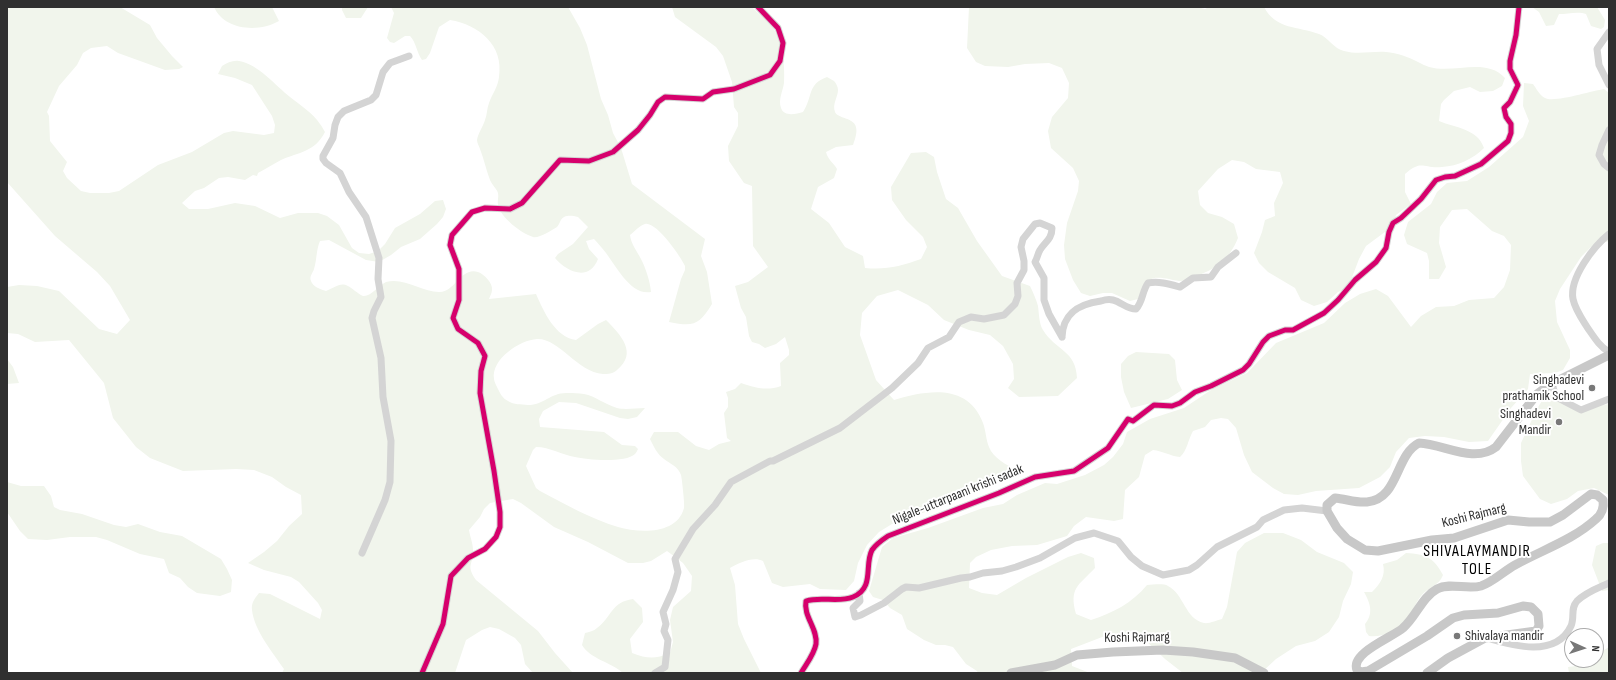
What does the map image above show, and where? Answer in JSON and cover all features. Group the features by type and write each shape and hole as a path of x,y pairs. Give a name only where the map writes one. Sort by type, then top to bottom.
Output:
{"main road":[{"path":"1327,511 1327,505 1335,498 1367,502 1381,496 1390,487 1412,446 1419,443 1475,454 1490,451 1496,447 1537,394 1552,384 1609,353"},
{"name":"Koshi Rajmarg","path":"1327,511 1337,528 1348,539 1365,550 1378,551 1432,540 1454,538 1508,520 1550,522 1563,515 1587,496 1593,494 1601,497 1603,500 1604,507 1597,518 1558,544 1536,554 1483,585 1469,588 1443,586 1435,590 1430,594 1404,628 1371,648 1358,659 1356,666 1357,670 1361,672 1368,671 1427,636 1453,618 1464,615 1498,613 1523,606 1531,607 1538,614 1539,626 1536,630 1485,638 1448,658 1427,673"},
{"name":"Koshi Rajmarg","path":"1011,673 1055,665 1076,655 1164,650 1194,652 1235,658 1264,673"}],"street":[{"path":"422,673 443,624 451,576 468,558 485,549 496,537 500,526 500,512 494,472 480,393 481,372 485,356 478,343 458,329 453,318 459,300 459,269 450,245 452,235 472,212 485,208 510,209 522,203 560,160 589,161 613,152 638,130 658,102 665,97 703,99 713,92 734,89 770,76 780,61 783,43 778,28 758,7"},
{"name":"Nigale-uttarpaani krishi sadak","path":"859,593 867,582 871,551 876,544 888,536 999,493 1034,477 1074,471 1108,448 1128,419 1133,421 1154,405 1172,406 1180,403 1195,392 1211,386 1243,370 1269,336 1301,326 1331,307 1355,280 1376,262 1386,248 1389,232 1393,223 1401,218 1411,208 1436,180 1444,177 1455,176 1481,164 1508,141 1511,133 1511,124 1506,117 1504,108 1510,102 1518,85 1510,69 1510,61 1516,35 1519,7"},
{"path":"1609,32 1597,49 1599,65 1609,85"},
{"path":"362,553 385,500 390,482 391,441 383,397 381,358 372,318 381,297 377,265 379,258 366,216 349,192 340,173 326,164 323,156 333,138 338,117 344,111 371,100 376,95 383,72 390,63 409,56"},
{"path":"1609,130 1599,155 1604,164 1609,168"},
{"path":"654,673 665,667 668,640 664,631 666,624 663,612 674,590 678,572 675,560 693,528 715,505 731,482 770,461 773,461 840,428 892,388 918,363 928,348 949,337 959,322 971,317 984,319 1004,315 1015,304 1018,296 1017,283 1024,270 1024,261 1021,248 1023,239 1035,224 1040,223 1052,228 1048,241 1040,250 1035,262 1044,278 1044,300 1049,314 1062,337 1064,321 1072,312 1086,303 1112,300 1130,309 1136,309 1139,306 1143,289 1148,283 1166,283 1180,287 1192,278 1211,277 1218,266 1236,253"},
{"path":"1609,234 1590,254 1581,267 1575,284 1573,299 1580,314 1596,340 1600,346 1609,353"},
{"path":"1552,384 1556,397 1581,410 1609,398"},
{"path":"801,673 812,656 816,645 816,636 805,606 806,601 812,599 844,600 859,593 860,601 853,608 855,617 884,603 906,587 919,588 1016,567 1040,558 1075,538 1094,533 1118,541 1131,557 1142,566 1163,575 1189,570 1197,565 1217,547 1257,527 1263,520 1284,510 1302,508 1327,511"},
{"path":"1485,638 1509,645 1534,648 1556,643 1568,632 1574,620 1572,610 1576,602 1586,593 1609,583"}],"shaded area":[{"path":"7,7 120,7 150,25 157,38 183,67 179,69 165,70 118,53 107,46 91,48 83,53 77,65 59,86 47,112 49,116 50,141 67,162 63,171 67,178 81,191 90,193 109,193 119,191 158,165 192,152 224,133 233,131 264,135 274,133 275,125 272,116 252,85 235,78 218,74 222,66 232,61 239,61 253,66 260,71 310,113 325,132 321,139 311,148 278,162 258,173 257,176 253,175 245,180 228,177 219,178 204,188 195,191 182,203 189,209 208,209 235,203 255,206 280,218 298,213 318,213 327,216 339,225 352,248 359,253 369,254 378,251 385,244 395,228 420,214 435,201 443,200 446,209 443,217 437,224 420,239 401,247 379,262 366,260 329,240 320,241 314,270 310,278 313,285 326,291 338,285 344,285 363,296 366,296 386,282 399,281 426,290 439,292 449,289 462,276 472,271 480,273 490,282 492,291 489,299 536,294 551,323 562,334 569,338 576,340 606,320 622,338 627,351 623,364 614,372 603,374 594,372 576,362 553,344 545,340 537,339 523,343 508,352 497,364 494,372 494,379 503,397 515,404 534,404 557,394 574,393 588,395 617,408 645,408 637,417 628,419 620,418 576,403 559,402 543,411 539,419 540,427 604,432 622,445 635,446 638,449 635,454 624,459 597,460 570,456 546,448 536,447 533,450 526,466 536,488 540,491 578,511 608,524 627,529 646,531 656,530 674,523 680,517 684,508 681,475 676,467 662,457 656,450 650,439 654,432 678,432 696,446 709,450 719,444 731,441 727,438 724,413 728,407 726,392 735,389 741,383 761,388 776,388 781,386 780,363 789,355 785,337 776,344 765,348 752,342 749,336 746,317 741,308 735,286 748,282 768,267 753,246 752,186 744,183 729,161 728,146 738,126 738,113 734,107 732,82 723,56 716,47 675,17 672,7 752,7 768,21 776,33 781,47 784,68 784,83 780,101 781,108 787,114 803,112 816,83 827,77 835,82 838,93 834,106 835,112 854,124 856,128 856,135 853,145 836,147 826,152 837,169 834,178 818,187 811,209 829,223 845,247 863,256 865,268 894,267 921,259 927,247 923,237 906,220 892,200 891,187 911,153 926,152 934,157 937,172 946,199 958,208 977,241 1002,276 1030,286 1038,306 1040,322 1043,330 1048,337 1069,356 1076,369 1077,378 1058,396 1019,397 1008,388 1014,379 1013,364 1003,346 990,335 969,330 944,320 928,305 898,290 877,296 862,313 860,335 876,380 894,400 907,396 933,392 957,396 967,401 976,410 983,423 991,451 1001,461 1016,470 1009,476 976,492 892,524 879,532 867,545 858,563 854,581 846,590 820,589 810,584 783,587 772,583 763,561 755,559 730,568 735,585 738,624 761,673 623,673 590,654 582,645 585,633 596,629 602,624 620,603 633,599 642,608 643,622 630,639 632,653 651,658 670,653 673,642 670,620 673,607 691,591 692,576 683,563 667,551 651,561 643,563 628,563 588,542 554,527 521,503 513,499 490,503 469,530 473,545 473,555 470,567 471,571 476,580 538,631 573,673 533,673 525,664 521,645 515,638 499,629 490,627 466,640 455,673 282,673 284,669 260,633 253,618 252,607 255,599 259,593 270,594 320,619 322,610 318,603 299,582 291,577 264,570 248,563 277,541 289,526 302,514 301,495 272,477 254,470 236,469 183,471 150,458 136,447 113,418 104,383 69,340 35,342 18,334 7,333 7,287 19,285 37,286 59,291 99,329 117,334 130,320 110,286 97,272 55,236 7,182"},
{"path":"214,7 272,7 279,21 271,25 261,27 242,27 225,21"},
{"path":"342,7 368,7 361,18 346,18"},
{"path":"391,7 568,7 580,28 587,45 601,99 608,115 613,133 621,148 632,184 705,239 701,256 707,272 712,304 699,320 690,324 669,322 685,266 668,240 650,225 645,224 639,227 630,235 649,279 651,292 644,292 631,285 625,279 594,239 586,241 589,249 598,259 589,271 572,271 555,258 558,254 573,244 588,227 578,217 564,217 557,227 538,237 528,235 507,220 500,210 497,190 490,180 477,141 499,77 500,66 498,55 487,38 480,32 461,23 450,20 439,27 430,53 426,59 422,60 414,41 410,36 405,36 394,43 390,42 387,38 394,13"},
{"path":"969,7 1197,7 1205,9 1209,7 1264,7 1275,20 1281,24 1319,34 1340,50 1354,53 1394,53 1429,67 1439,69 1469,67 1489,68 1505,78 1502,86 1493,91 1480,92 1470,87 1454,91 1444,100 1441,104 1439,121 1472,133 1481,142 1484,148 1470,159 1459,163 1442,167 1419,166 1411,169 1405,174 1405,192 1411,204 1396,215 1393,226 1366,246 1359,259 1348,288 1338,292 1327,302 1314,306 1301,300 1295,288 1268,272 1259,263 1254,253 1265,220 1275,216 1274,203 1283,183 1280,172 1256,169 1244,162 1232,160 1218,169 1198,191 1200,205 1208,213 1222,217 1234,224 1238,238 1226,258 1221,263 1209,271 1185,280 1179,281 1156,278 1149,280 1138,299 1130,301 1112,293 1103,293 1090,296 1081,293 1073,280 1065,259 1064,245 1067,223 1078,191 1079,181 1073,168 1051,148 1048,131 1052,117 1068,98 1069,83 1062,68 1049,63 1025,64 1008,67 985,66 976,62 967,48"},
{"path":"1532,7 1597,7 1605,20 1604,27 1601,29 1591,26 1586,14 1580,13 1559,14 1554,25 1546,26 1539,12"},
{"path":"1524,83 1533,84 1541,96 1550,99 1564,98 1604,89 1609,93 1609,241 1591,247 1581,257 1560,289 1555,301 1557,322 1570,350 1570,358 1563,370 1555,373 1530,374 1528,389 1511,408 1488,441 1469,442 1444,437 1425,436 1409,438 1396,452 1390,467 1380,477 1359,488 1316,491 1298,495 1284,494 1273,488 1252,472 1244,455 1236,428 1228,419 1221,418 1211,420 1205,427 1193,431 1186,449 1180,457 1153,450 1145,455 1139,477 1125,490 1123,519 1114,521 1086,517 1074,526 1067,536 1037,545 1012,546 991,550 976,557 970,563 969,588 982,593 997,595 1026,578 1068,557 1081,553 1094,558 1095,568 1076,588 1074,593 1074,605 1076,614 1091,620 1122,607 1147,585 1161,584 1168,586 1178,595 1188,612 1193,617 1198,621 1206,623 1222,619 1227,607 1237,552 1245,543 1264,533 1283,533 1301,540 1317,552 1344,563 1353,572 1351,584 1343,601 1339,617 1329,632 1315,641 1296,646 1276,659 1261,673 1183,673 1165,659 1144,639 1110,634 1071,649 1072,666 1090,673 978,673 966,664 953,647 936,645 924,640 907,629 902,615 890,608 883,600 873,597 869,591 882,547 893,538 928,528 983,508 1003,504 1017,495 1045,483 1057,484 1085,475 1104,465 1113,457 1123,444 1127,432 1150,419 1184,408 1211,390 1247,373 1276,343 1324,323 1345,303 1360,294 1376,289 1388,296 1411,327 1421,316 1436,307 1454,306 1469,300 1494,298 1504,287 1510,270 1511,245 1504,236 1492,231 1467,209 1452,210 1440,227 1439,243 1446,267 1439,279 1429,279 1429,261 1427,253 1407,244 1404,235 1408,222 1431,204 1437,192 1447,183 1467,181 1489,167 1523,137 1529,121 1523,106"},
{"path":"1136,352 1169,354 1175,360 1177,380 1182,390 1168,399 1131,408 1124,392 1121,377 1121,364 1128,356"},
{"path":"7,359 13,367 19,383 7,384"},
{"path":"1556,387 1564,404 1578,409 1609,404 1609,495 1594,488 1578,491 1567,499 1551,504 1540,499 1523,476 1521,443 1546,394"},
{"path":"7,482 21,486 44,486 51,496 54,507 60,510 82,514 114,525 126,527 138,524 160,532 182,536 221,559 232,580 231,592 220,596 197,593 188,587 180,578 169,573 164,559 140,554 96,537 70,537 47,540 28,539 20,531 7,512"},
{"path":"1603,543 1609,543 1609,590 1602,591 1592,565 1596,546"},
{"path":"1406,553 1419,554 1429,558 1440,569 1443,575 1439,582 1421,596 1404,624 1385,634 1379,636 1369,636 1366,632 1365,624 1368,620 1370,608 1364,592 1372,592 1380,583 1384,572 1383,564 1397,560"},
{"path":"1609,647 1609,673 1569,673 1568,668 1604,668 1604,650"}],"cycle path":[{"path":"422,673 443,624 451,576 468,558 485,549 496,537 500,527 500,512 494,471 480,393 481,371 485,356 478,343 458,329 453,318 459,300 459,269 450,245 452,235 472,212 485,208 510,209 522,203 560,160 589,161 613,152 638,130 658,102 665,97 703,99 713,92 734,89 770,75 780,61 783,43 778,28 758,7"},
{"path":"801,673 812,656 816,644 815,633 807,612 806,601 818,599 847,599 860,593 867,582 872,550 877,544 888,536 999,493 1035,477 1074,471 1108,448 1128,419 1133,421 1154,405 1172,406 1180,403 1195,392 1211,386 1243,370 1269,336 1285,330 1293,330 1324,313 1338,300 1355,280 1376,262 1386,248 1389,232 1393,223 1401,218 1421,199 1436,180 1455,176 1481,164 1508,141 1511,133 1511,124 1506,117 1504,108 1510,102 1518,85 1510,69 1510,61 1516,35 1519,7"}],"place":[{"name":"Singhadevi prathamik School","path":"1592,388"},
{"name":"Singhadevi Mandir","path":"1559,422"},
{"name":"Shivalaya mandir","path":"1457,636"}],"district":[{"name":"SHIVALAYMANDIR TOLE","path":"1477,561"}]}
